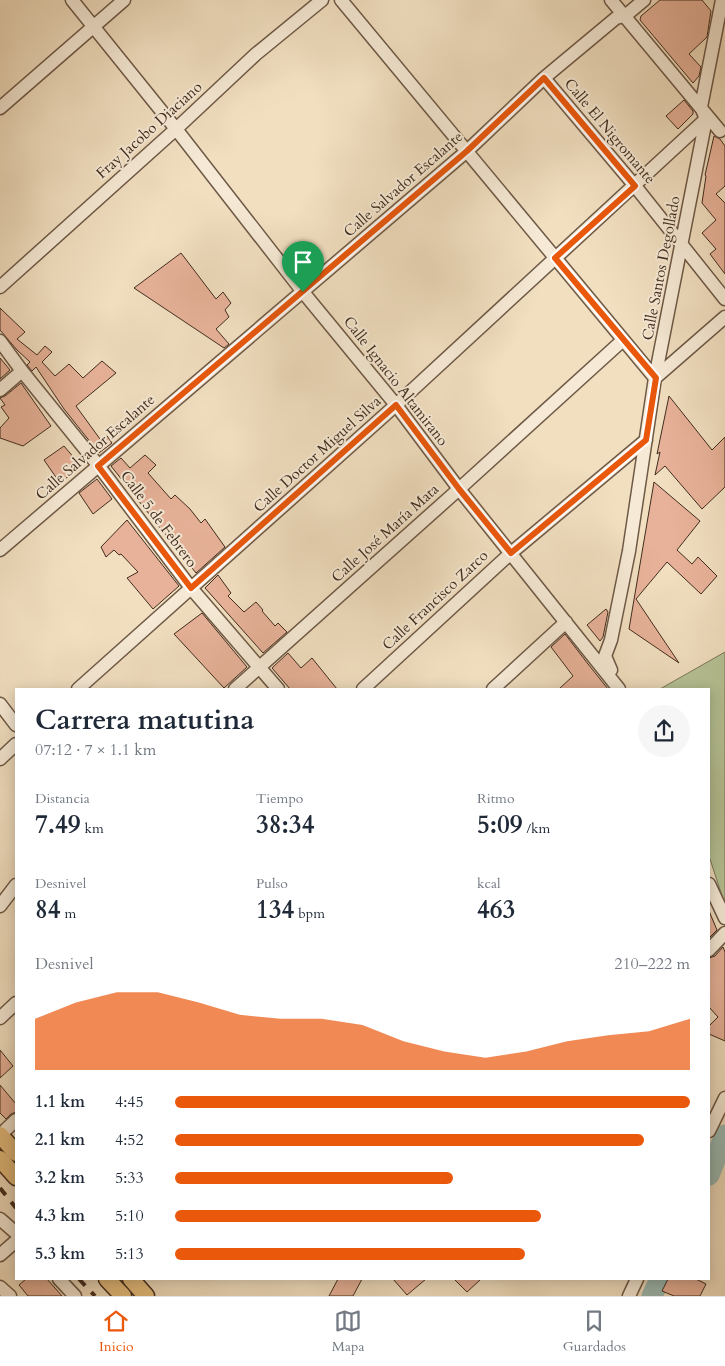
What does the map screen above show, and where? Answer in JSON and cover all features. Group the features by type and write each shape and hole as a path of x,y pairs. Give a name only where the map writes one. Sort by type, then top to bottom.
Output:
{"main road":[{"path":"0,1135 15,1152"},
{"path":"0,1159 15,1176"},
{"path":"108,1280 123,1296"},
{"path":"132,1280 146,1296"}],"street":[{"name":"Calle Ignacio Altamirano","path":"72,0 176,129 303,292 396,405 459,489 618,688"},
{"path":"0,108 124,0"},
{"name":"Fray Jacobo Diaciano","path":"0,287 176,129 256,54 322,0"},
{"path":"341,0 656,378 725,317"},
{"path":"611,0 720,130"},
{"name":"Calle Salvador Escalante","path":"0,550 467,151 544,78 616,18 625,16 644,0"},
{"path":"706,119 701,107 722,0"},
{"name":"Calle El Nigromante","path":"544,78 635,186 725,299"},
{"name":"Calle Doctor Miguel Silva","path":"79,688 396,405 706,119"},
{"name":"Calle Santos Degollado","path":"604,656 611,640 629,551 656,378 706,119"},
{"name":"Calle José María Mata","path":"236,688 623,340"},
{"name":"Calle 5 de Febrero","path":"0,342 191,588 277,688"},
{"path":"0,390 22,371"},
{"name":"Calle Francisco Zarco","path":"364,688 511,553 646,440"},
{"path":"494,688 566,622"},
{"path":"590,651 604,656 619,688"},
{"path":"0,704 15,724"},
{"path":"0,759 15,745"},
{"path":"0,906 15,886"},
{"path":"710,886 725,918"},
{"path":"710,949 725,933"},
{"path":"0,1018 15,1004"},
{"path":"710,1130 725,1098"},
{"path":"0,1135 15,1121"},
{"path":"0,1219 15,1232"},
{"path":"0,1255 15,1242"},
{"path":"60,1280 75,1296"},
{"path":"629,1296 637,1280"},
{"path":"0,1287 10,1296"}],"green space":[{"path":"725,652 725,905 710,859 710,688 662,688"}],"building":[{"path":"660,0 702,0 711,11 707,37 689,54 701,67 699,76 693,83 640,20 641,16"},
{"path":"684,100 693,111 693,114 678,129 666,116"},
{"path":"714,136 720,139 725,146 725,186 716,194 725,203 725,274 710,254 716,249 702,233 716,220 702,203 705,175"},
{"path":"181,253 216,299 223,292 231,303 225,310 229,317 216,329 229,344 224,348 134,288"},
{"path":"0,308 25,332 17,339 37,355 45,346 52,352 42,362 55,376 69,364 83,378 102,361 116,373 76,406 100,439 107,436 112,443 99,453 64,409 36,367 32,371 27,365 30,362 0,330"},
{"path":"0,358 10,370 0,379"},
{"path":"21,383 51,426 23,446 0,438 0,428 9,418 1,407 5,405 0,398"},
{"path":"669,396 712,450 725,437 725,487 702,509 665,466 655,475 660,452 657,454"},
{"path":"64,446 81,466 60,483 44,460"},
{"path":"145,455 156,465 148,473 171,499 175,495 201,523 205,519 225,547 196,573 111,466 121,458 130,468"},
{"path":"97,479 112,499 93,514 79,493"},
{"path":"654,482 700,521 677,550 692,564 698,557 717,576 701,594 667,562 636,599 679,663 629,629"},
{"path":"127,520 179,586 153,609 127,578 138,572 121,554 119,555 114,550 106,557 101,547"},
{"path":"218,575 231,593 228,596 244,612 256,602 275,626 278,623 287,632 263,653 205,588"},
{"path":"606,609 608,612 603,637 600,641 587,625"},
{"path":"202,613 247,667 224,688 174,634"},
{"path":"565,634 607,688 560,688 573,676 551,647"},
{"path":"288,653 301,668 312,658 336,688 289,688 272,668"},
{"path":"710,913 717,930 710,937"},
{"path":"723,947 725,952 725,1041 710,1034 710,1025 718,1017 710,1008 710,958 715,956"},
{"path":"0,1050 13,1066 0,1078"},
{"path":"0,1085 15,1103 15,1112 6,1119 0,1113"},
{"path":"25,1280 48,1280 62,1296 28,1296 19,1285"},
{"path":"337,1280 361,1280 353,1296 329,1296"},
{"path":"394,1280 425,1280 407,1295"},
{"path":"455,1280 480,1280 467,1292"},
{"path":"668,1280 698,1280 706,1284 700,1296 674,1296 662,1291"}],"waterway":[{"path":"710,1172 725,1135"},
{"path":"652,1296 660,1280"}],"railway":[{"path":"0,1188 15,1207"},
{"path":"80,1280 95,1296"}],"route":[{"path":"544,78 635,186 555,258 656,378 646,440 511,553 459,489 396,405 191,588 98,466 303,292 467,151 544,78"}]}
